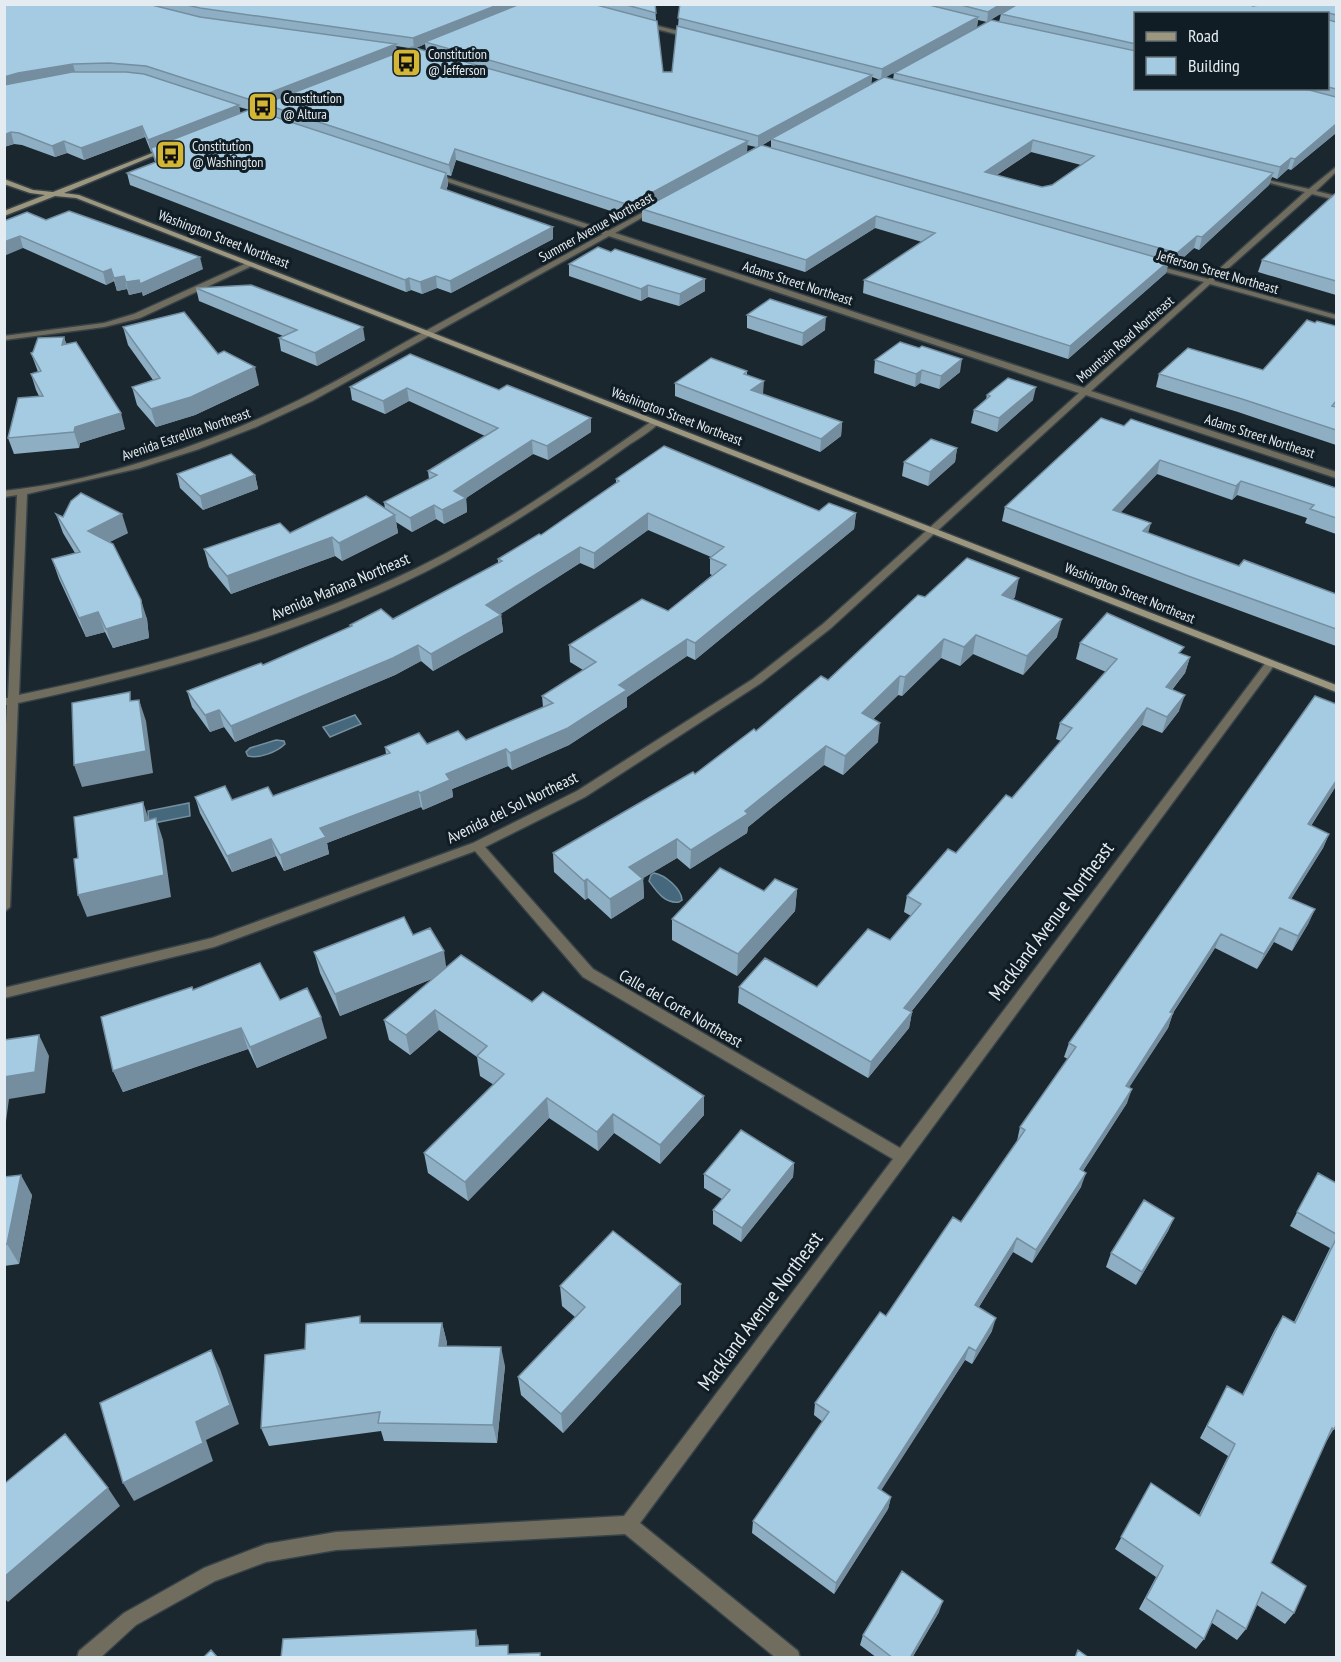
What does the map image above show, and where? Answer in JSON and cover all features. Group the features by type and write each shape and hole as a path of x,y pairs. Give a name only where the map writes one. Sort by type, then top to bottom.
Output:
{"street":[{"path":"630,21 698,38"},
{"path":"4,214 178,145"},
{"name":"Mountain Road Northeast","path":"933,530 1336,169"},
{"name":"Adams Street Northeast","path":"424,173 1336,475"},
{"path":"1250,176 1336,198"},
{"name":"Washington Street Northeast","path":"4,181 32,192 77,196 1336,689"},
{"name":"Summer Avenue Northeast","path":"429,333 658,206"},
{"name":"Jefferson Street Northeast","path":"1142,262 1336,317"},
{"path":"4,338 104,325 137,316 252,264"},
{"name":"Avenida Estrellita Northeast","path":"4,494 106,475 214,442 263,422 309,399 429,333"},
{"name":"Avenida Mañana Northeast","path":"9,701 129,674 228,645 297,622 361,596 477,540 655,423"},
{"path":"4,907 9,701 22,492"},
{"name":"Avenida del Sol Northeast","path":"4,993 214,942 477,846 581,794 757,681 827,626 933,530"},
{"name":"Mackland Avenue Northeast","path":"628,1525 901,1156 1271,663"},
{"name":"Calle del Corte Northeast","path":"477,846 588,973 901,1156"},
{"path":"86,1658 130,1619 210,1574 266,1553 336,1541 628,1525 791,1658"}],"water":[{"path":"355,715 361,724 330,737 323,727"},
{"path":"276,740 284,741 285,744 268,754 252,757 246,752 250,748"},
{"path":"189,803 190,816 149,824 148,811"},
{"path":"654,873 672,883 679,891 682,900 674,902 662,896 649,881"}],"building":[{"path":"4,4 148,4 200,17 396,44 251,100 146,66 109,63 73,64 4,77"},
{"path":"183,4 500,4 413,38"},
{"path":"520,4 593,4 657,21 663,72 672,72 677,26 872,75 758,136 425,42"},
{"path":"623,4 655,4 656,13"},
{"path":"680,4 925,4 978,17 882,69 678,18"},
{"path":"957,4 1001,4 988,12"},
{"path":"1018,4 1247,4 1253,6 1336,4 1336,15 1329,12 1134,12 1134,44 1001,14"},
{"path":"991,20 1134,51 1134,90 1310,90 1336,97 1336,124 1295,159 1291,158 1280,167 894,73"},
{"path":"1329,20 1336,22 1336,89 1329,87"},
{"path":"412,47 748,141 629,205 455,149 449,165 264,104"},
{"path":"72,72 144,74 239,105 148,140 142,126 81,148 64,141 52,146 19,133 11,132 4,135 4,85"},
{"path":"884,77 1273,173 1202,237 1197,236 1177,253 771,139","holes":["1033,140 1094,156 1052,185 1042,187 985,172"]},
{"path":"251,109 446,173 441,188 553,227 450,281 436,276 420,282 409,278 405,280 127,173 156,162 151,148"},
{"path":"761,145 1169,261 1070,346 864,280 935,233 876,216 806,260 642,209"},
{"path":"1336,193 1336,281 1262,260"},
{"path":"69,211 200,257 140,284 139,280 126,282 124,276 114,278 111,269 103,272 20,236 4,242 4,221 27,212 46,220"},
{"path":"598,247 611,252 615,249 705,279 680,294 648,285 641,289 569,264"},
{"path":"251,285 363,327 315,353 279,338 297,330 196,288"},
{"path":"770,299 826,317 803,333 747,315"},
{"path":"184,312 218,354 224,351 255,367 191,397 151,409 132,387 160,378 123,327"},
{"path":"1307,320 1336,326 1336,401 1332,406 1336,407 1336,430 1159,374 1188,348 1263,370"},
{"path":"64,337 62,345 76,342 121,413 75,427 74,432 8,438 18,398 43,396 31,374 41,371 31,353 38,338"},
{"path":"900,342 919,348 922,346 962,359 941,376 922,370 916,374 875,360"},
{"path":"410,354 499,390 507,385 591,418 547,446 532,440 454,491 466,498 442,510 434,505 410,518 384,502 437,475 428,471 498,428 407,388 383,401 350,387"},
{"path":"711,358 747,371 744,374 764,381 751,390 842,422 821,439 675,383"},
{"path":"1008,378 1036,387 999,418 974,410 990,396 987,395"},
{"path":"1101,418 1124,426 1131,419 1336,488 1336,518 1310,509 1314,505 1241,481 1236,486 1160,460 1113,510 1151,523 1143,531 1239,566 1244,560 1336,594 1336,629 1005,507"},
{"path":"931,439 957,448 930,472 904,462"},
{"path":"664,446 819,511 829,503 856,513 695,643 687,639 619,685 627,690 568,728 510,753 506,749 446,774 450,780 420,793 418,791 320,828 326,837 280,855 271,839 227,856 195,797 225,786 232,800 268,787 273,796 390,753 385,747 419,733 427,744 458,731 466,740 553,703 542,696 596,662 569,645 642,599 668,611 726,565 710,558 724,547 648,513 594,553 580,547 486,605 501,615 431,654 418,645 393,658 231,726 219,710 205,715 187,691 261,663 263,665 352,626 350,625 381,609 393,619 502,561 498,559 539,534 541,535 619,481 616,479"},
{"path":"231,454 255,475 200,496 177,474"},
{"path":"81,493 122,514 88,531 113,544 141,600 143,618 106,629 98,612 79,618 52,559 80,552 56,514 63,517 71,501"},
{"path":"366,496 395,515 339,543 332,537 227,576 204,549 280,523 290,533"},
{"path":"967,558 1019,578 1002,595 1062,619 1027,656 976,635 964,647 944,639 905,677 900,676 862,713 880,723 845,756 826,746 745,811 748,814 691,850 677,839 629,867 643,879 610,899 587,879 584,881 553,853 693,772 695,774 754,729 756,731 821,676 828,680 918,595 925,597"},
{"path":"1107,613 1184,647 1179,653 1190,657 1166,687 1185,695 1167,717 1147,708 904,1008 912,1012 871,1062 739,987 765,958 817,987 868,929 890,940 921,904 907,896 948,849 956,853 1006,795 1012,798 1072,728 1060,723 1117,659 1080,643"},
{"path":"130,692 130,701 139,700 146,751 74,765 72,703"},
{"path":"1315,696 1336,704 1336,781 1308,824 1329,834 1289,898 1315,909 1298,936 1280,928 1264,954 1221,934 1170,1012 1173,1013 1126,1086 1132,1089 1080,1169 1086,1173 1036,1250 1017,1238 975,1305 996,1318 976,1351 969,1347 878,1488 891,1497 836,1583 753,1521 829,1412 815,1403 880,1312 886,1316 953,1217 961,1222 1025,1130 1020,1127 1076,1047 1069,1043"},
{"path":"143,802 145,821 156,818 164,875 78,895 74,859 78,858 74,817"},
{"path":"720,868 764,891 775,879 797,889 738,954 672,919"},
{"path":"404,917 413,935 430,928 444,951 335,994 314,952"},
{"path":"461,955 532,1002 543,992 704,1096 660,1145 613,1114 597,1132 547,1098 465,1182 424,1153 504,1074 477,1056 487,1046 435,1010 406,1035 384,1020"},
{"path":"260,963 280,1000 307,988 321,1017 250,1047 241,1028 113,1071 101,1017 192,987 193,990"},
{"path":"39,1035 35,1072 4,1077 4,1040"},
{"path":"741,1130 794,1163 742,1228 713,1210 730,1190 704,1174"},
{"path":"1318,1173 1336,1183 1336,1234 1297,1212"},
{"path":"21,1175 7,1244 4,1245 4,1177"},
{"path":"1144,1200 1174,1218 1142,1272 1111,1253"},
{"path":"613,1231 681,1284 561,1414 518,1377 585,1307 560,1286"},
{"path":"1336,1239 1336,1425 1334,1429 1332,1428 1271,1563 1306,1586 1294,1613 1262,1592 1246,1629 1217,1610 1204,1639 1146,1598 1163,1566 1121,1537 1151,1483 1200,1516 1235,1444 1207,1426 1227,1386 1243,1395 1283,1316 1295,1323"},
{"path":"360,1316 360,1323 442,1323 439,1346 501,1347 493,1425 378,1423 380,1412 261,1428 265,1355 305,1349 306,1324"},
{"path":"211,1350 230,1405 196,1422 203,1443 123,1483 100,1403"},
{"path":"65,1434 108,1488 4,1577 4,1484"},
{"path":"902,1571 943,1601 910,1658 893,1658 863,1635"},
{"path":"476,1630 476,1646 508,1645 508,1654 540,1653 540,1658 281,1658 283,1639"},
{"path":"211,1650 218,1658 203,1658"},
{"path":"1078,1650 1089,1658 1075,1658"}],"place":[{"name":"Constitution @ Jefferson","path":"407,62"},
{"name":"Constitution @ Altura","path":"262,106"},
{"name":"Constitution @ Washington","path":"171,154"}]}
